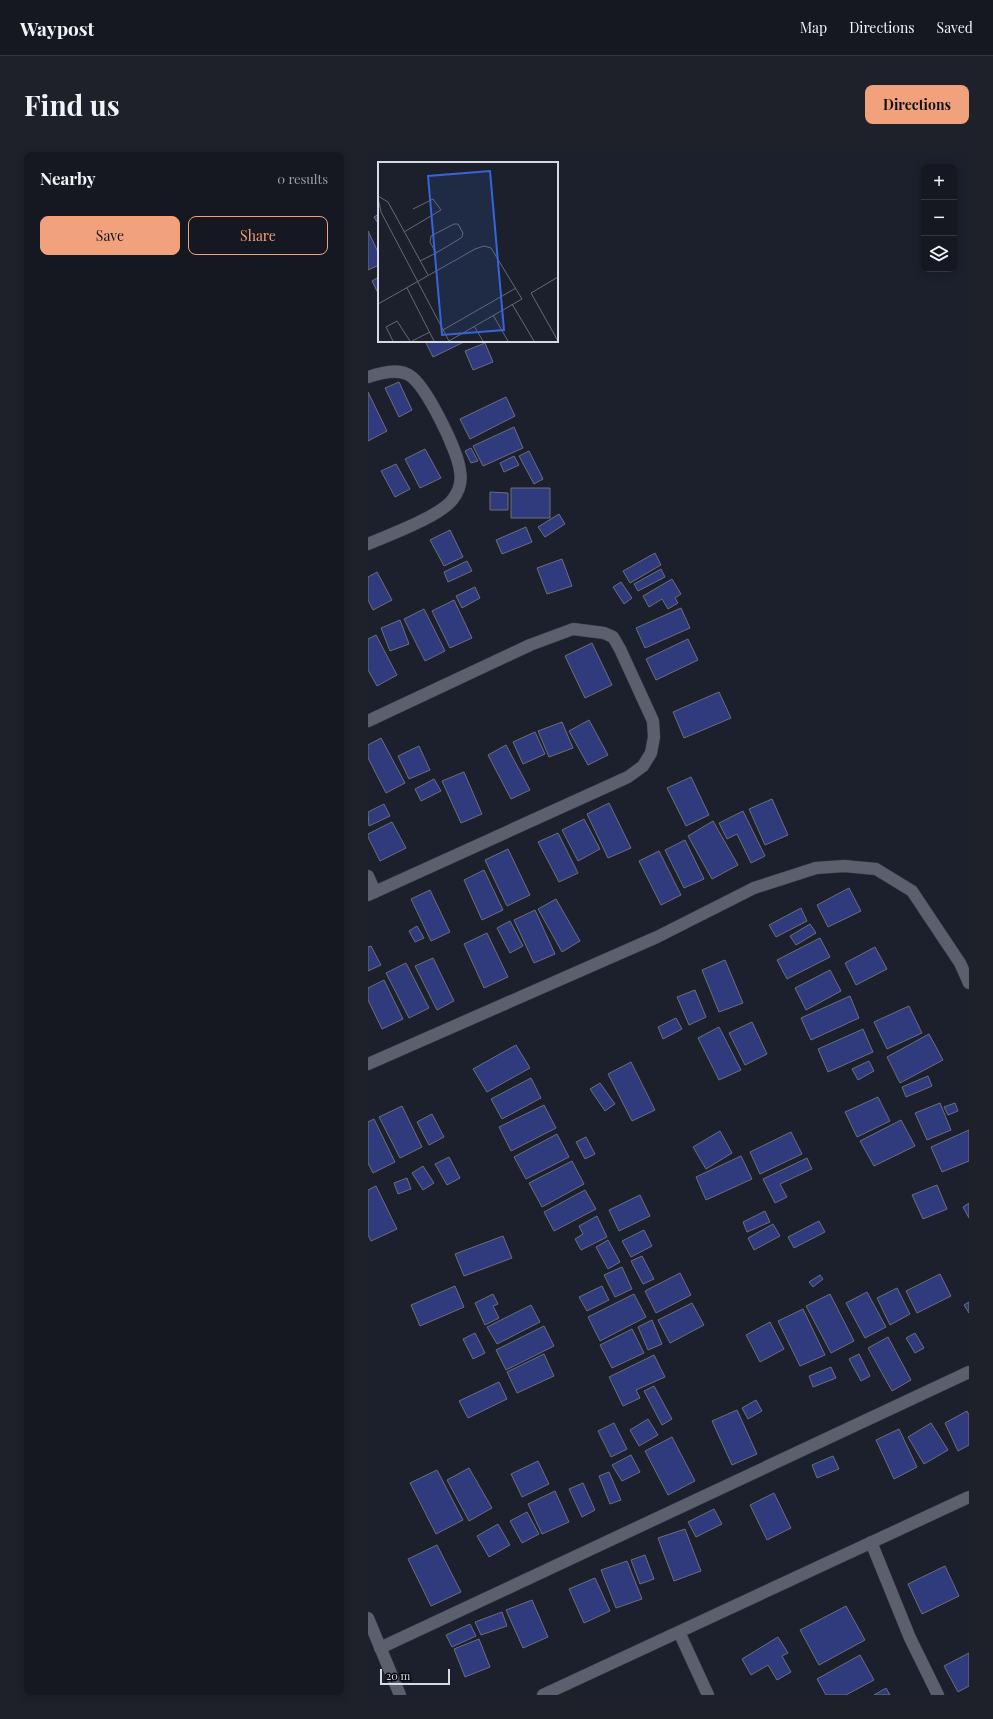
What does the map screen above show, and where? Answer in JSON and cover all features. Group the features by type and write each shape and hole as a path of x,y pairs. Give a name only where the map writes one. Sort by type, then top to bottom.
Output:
{"street":[{"path":"368,377 381,372 396,372 409,375 421,387 434,408 454,452 460,470 461,485 455,498 449,505 429,516 368,544"},
{"path":"368,721 530,645 573,629 604,633 612,638 620,649 653,721 654,737 651,753 643,766 628,777 372,894 368,876"},
{"path":"368,1064 658,937 754,888 816,868 844,866 876,869 912,891 960,963 969,983"},
{"path":"380,1648 969,1372"},
{"path":"544,1695 969,1497"},
{"path":"871,1542 910,1638 938,1695"},
{"path":"368,1618 400,1695"},
{"path":"678,1632 708,1695"}],"building":[{"path":"378,215 378,223 374,217"},
{"path":"368,231 378,252 378,265 368,270"},
{"path":"378,278 378,293 372,281"},
{"path":"426,342 464,342 433,357"},
{"path":"485,343 493,362 473,370 465,351"},
{"path":"399,382 412,410 399,417 385,388"},
{"path":"368,392 387,431 368,441"},
{"path":"506,397 515,416 470,439 460,419"},
{"path":"514,427 523,448 483,466 473,446"},
{"path":"471,448 478,461 471,463 465,451"},
{"path":"425,449 441,478 420,488 405,459"},
{"path":"529,451 543,479 534,484 519,456"},
{"path":"514,456 519,465 504,472 500,463"},
{"path":"396,464 410,489 395,497 381,471"},
{"path":"511,488 550,488 550,518 511,518"},
{"path":"490,492 508,493 508,510 490,510"},
{"path":"559,514 565,524 545,537 538,527"},
{"path":"526,527 532,542 502,554 496,540"},
{"path":"450,530 463,557 444,566 430,540"},
{"path":"655,553 661,565 630,583 623,571"},
{"path":"562,559 572,586 547,594 537,568"},
{"path":"467,561 472,571 448,582 444,572"},
{"path":"661,569 665,577 638,591 634,584"},
{"path":"377,572 392,600 373,610 368,600 368,577"},
{"path":"672,579 681,594 675,598 678,603 668,609 662,599 649,607 643,596"},
{"path":"621,582 632,598 624,604 613,587"},
{"path":"475,587 480,598 462,608 456,596"},
{"path":"454,600 472,638 450,648 432,611"},
{"path":"681,608 690,628 645,648 636,628"},
{"path":"424,609 445,651 425,661 404,619"},
{"path":"400,620 409,644 390,651 381,628"},
{"path":"376,635 397,675 377,686 368,670 368,639"},
{"path":"688,639 698,660 656,680 646,659"},
{"path":"592,643 612,685 585,698 565,656"},
{"path":"719,692 731,718 684,738 673,712"},
{"path":"589,720 608,755 588,765 569,731"},
{"path":"562,722 573,748 549,757 538,731"},
{"path":"535,732 545,754 523,764 513,742"},
{"path":"381,738 405,783 386,793 368,758 368,745"},
{"path":"506,745 530,790 511,799 488,755"},
{"path":"419,746 430,770 409,779 398,756"},
{"path":"464,772 482,814 461,823 442,781"},
{"path":"691,777 709,815 686,826 667,788"},
{"path":"434,779 441,791 421,801 415,789"},
{"path":"772,799 788,835 765,845 749,809"},
{"path":"609,803 631,848 608,858 587,814"},
{"path":"384,804 390,816 369,826 368,812"},
{"path":"743,811 765,856 751,863 737,834 727,839 719,823"},
{"path":"584,819 600,849 578,861 562,830"},
{"path":"713,821 738,865 712,879 688,836"},
{"path":"392,822 406,848 380,861 368,837 368,834"},
{"path":"558,833 578,873 559,882 538,842"},
{"path":"685,840 704,879 684,888 665,850"},
{"path":"508,849 530,895 507,906 485,860"},
{"path":"659,851 681,895 661,905 639,861"},
{"path":"484,870 503,910 482,920 464,880"},
{"path":"849,888 861,911 828,927 817,905"},
{"path":"430,890 450,932 431,941 411,899"},
{"path":"556,899 580,941 562,952 538,909"},
{"path":"801,908 807,921 776,937 769,925"},
{"path":"535,910 555,954 534,963 514,920"},
{"path":"510,921 523,946 510,953 497,928"},
{"path":"810,924 816,933 796,945 790,936"},
{"path":"417,926 424,938 415,942 409,931"},
{"path":"487,933 508,977 484,988 464,944"},
{"path":"820,938 830,957 787,979 777,960"},
{"path":"371,946 381,965 368,971 368,947"},
{"path":"875,947 887,969 856,985 845,963"},
{"path":"433,958 454,1001 437,1010 415,966"},
{"path":"725,960 743,1003 719,1012 702,970"},
{"path":"406,963 429,1008 409,1018 386,973"},
{"path":"830,970 841,991 806,1010 795,988"},
{"path":"384,980 403,1019 382,1029 368,1000 368,988"},
{"path":"695,990 706,1017 689,1025 677,997"},
{"path":"850,996 859,1018 811,1040 801,1018"},
{"path":"909,1006 922,1033 887,1049 874,1022"},
{"path":"676,1018 682,1029 663,1039 658,1027"},
{"path":"752,1022 767,1054 745,1065 729,1033"},
{"path":"719,1027 741,1070 719,1080 698,1038"},
{"path":"863,1029 873,1052 828,1072 818,1049"},
{"path":"929,1034 943,1060 900,1083 887,1057"},
{"path":"516,1045 530,1068 487,1092 473,1069"},
{"path":"869,1061 874,1071 858,1080 852,1069"},
{"path":"631,1062 655,1110 632,1121 608,1074"},
{"path":"928,1076 932,1086 906,1097 902,1087"},
{"path":"531,1078 541,1098 502,1119 491,1099"},
{"path":"600,1083 615,1104 605,1111 590,1089"},
{"path":"878,1097 890,1121 857,1137 845,1112"},
{"path":"940,1103 951,1130 927,1140 915,1113"},
{"path":"955,1103 958,1111 948,1115 944,1107"},
{"path":"544,1105 556,1128 511,1151 499,1127"},
{"path":"402,1106 422,1147 400,1158 379,1117"},
{"path":"432,1114 444,1137 429,1145 417,1122"},
{"path":"374,1119 395,1162 373,1173 368,1163 368,1122"},
{"path":"901,1120 915,1146 874,1166 860,1141"},
{"path":"969,1130 969,1161 942,1172 931,1147"},
{"path":"720,1131 732,1153 706,1169 693,1147"},
{"path":"791,1132 802,1154 760,1174 750,1152"},
{"path":"557,1134 569,1157 526,1179 514,1157"},
{"path":"586,1137 595,1154 585,1159 576,1142"},
{"path":"741,1156 752,1179 706,1200 696,1177"},
{"path":"449,1157 460,1178 447,1185 435,1164"},
{"path":"807,1158 812,1169 780,1184 787,1197 775,1203 763,1179"},
{"path":"572,1161 584,1184 542,1207 529,1183"},
{"path":"423,1166 434,1183 423,1190 412,1173"},
{"path":"407,1178 411,1189 398,1194 394,1183"},
{"path":"937,1185 947,1209 923,1219 912,1195"},
{"path":"376,1186 397,1229 371,1241 368,1235 368,1190"},
{"path":"585,1190 596,1209 554,1231 544,1212"},
{"path":"640,1195 650,1216 619,1231 609,1210"},
{"path":"969,1203 969,1218 963,1207"},
{"path":"765,1211 770,1222 747,1232 743,1222"},
{"path":"597,1216 607,1237 581,1250 575,1239 583,1234 579,1226"},
{"path":"819,1221 825,1232 794,1248 788,1237"},
{"path":"773,1224 780,1236 754,1250 748,1238"},
{"path":"644,1230 652,1246 631,1257 622,1241"},
{"path":"503,1236 512,1258 464,1276 455,1254"},
{"path":"608,1240 620,1262 608,1269 596,1247"},
{"path":"642,1256 654,1279 643,1284 631,1261"},
{"path":"622,1267 632,1289 615,1297 604,1275"},
{"path":"680,1273 691,1295 656,1313 645,1291"},
{"path":"940,1274 951,1296 917,1313 906,1291"},
{"path":"820,1275 823,1279 813,1287 809,1282"},
{"path":"455,1286 464,1307 420,1326 411,1305"},
{"path":"602,1286 609,1300 587,1311 579,1297"},
{"path":"897,1288 910,1314 890,1325 877,1298"},
{"path":"867,1292 886,1327 865,1338 846,1303"},
{"path":"493,1294 498,1304 493,1306 499,1318 485,1325 475,1303"},
{"path":"634,1294 646,1317 600,1341 588,1317"},
{"path":"830,1294 854,1341 831,1353 806,1306"},
{"path":"969,1302 969,1313 964,1305"},
{"path":"692,1303 704,1325 670,1343 658,1320"},
{"path":"531,1305 540,1322 497,1344 487,1327"},
{"path":"803,1309 825,1355 800,1366 778,1321"},
{"path":"652,1320 662,1344 648,1350 638,1327"},
{"path":"770,1322 784,1349 760,1362 746,1335"},
{"path":"544,1326 554,1346 506,1370 496,1350"},
{"path":"632,1329 644,1353 612,1368 600,1345"},
{"path":"475,1333 485,1353 473,1359 463,1339"},
{"path":"915,1333 924,1348 915,1353 906,1338"},
{"path":"888,1337 911,1380 892,1391 868,1348"},
{"path":"544,1354 554,1376 517,1393 507,1372"},
{"path":"859,1354 870,1376 861,1381 849,1359"},
{"path":"654,1355 665,1377 636,1390 640,1398 623,1406 609,1377"},
{"path":"831,1367 836,1378 813,1387 809,1376"},
{"path":"499,1382 507,1399 468,1418 459,1401"},
{"path":"654,1386 672,1419 662,1425 644,1391"},
{"path":"756,1400 762,1411 748,1419 742,1408"},
{"path":"737,1410 757,1454 732,1465 712,1421"},
{"path":"967,1411 969,1415 969,1445 958,1451 945,1423"},
{"path":"648,1419 658,1435 639,1446 630,1430"},
{"path":"614,1423 627,1449 611,1457 598,1431"},
{"path":"931,1423 948,1450 924,1464 908,1437"},
{"path":"899,1429 917,1467 894,1479 876,1440"},
{"path":"672,1437 695,1481 668,1495 645,1451"},
{"path":"631,1455 640,1472 622,1481 612,1465"},
{"path":"833,1456 839,1469 817,1478 812,1465"},
{"path":"538,1461 549,1484 522,1497 511,1474"},
{"path":"469,1468 492,1508 469,1521 447,1480"},
{"path":"437,1470 463,1520 436,1534 410,1483"},
{"path":"609,1472 621,1500 610,1504 599,1476"},
{"path":"583,1483 595,1510 582,1517 569,1489"},
{"path":"555,1491 569,1522 542,1534 528,1504"},
{"path":"774,1493 791,1528 767,1540 750,1505"},
{"path":"714,1509 722,1524 696,1537 688,1522"},
{"path":"527,1512 539,1534 522,1543 510,1521"},
{"path":"498,1524 510,1545 489,1557 477,1536"},
{"path":"685,1529 701,1571 674,1581 658,1538"},
{"path":"437,1545 461,1592 431,1606 408,1559"},
{"path":"645,1555 654,1579 640,1584 631,1560"},
{"path":"627,1561 642,1599 616,1608 601,1570"},
{"path":"945,1566 959,1596 922,1614 908,1584"},
{"path":"595,1578 610,1611 584,1623 569,1589"},
{"path":"532,1600 548,1637 523,1648 506,1610"},
{"path":"846,1606 865,1640 819,1665 800,1630"},
{"path":"502,1612 507,1626 481,1635 475,1622"},
{"path":"470,1624 476,1636 452,1647 446,1635"},
{"path":"778,1637 788,1653 782,1656 791,1672 777,1680 768,1665 751,1675 742,1659"},
{"path":"479,1639 490,1667 465,1677 454,1649"},
{"path":"969,1653 969,1686 958,1692 944,1666"},
{"path":"860,1655 874,1680 846,1695 826,1695 817,1679"},
{"path":"886,1688 890,1695 874,1695"}]}
